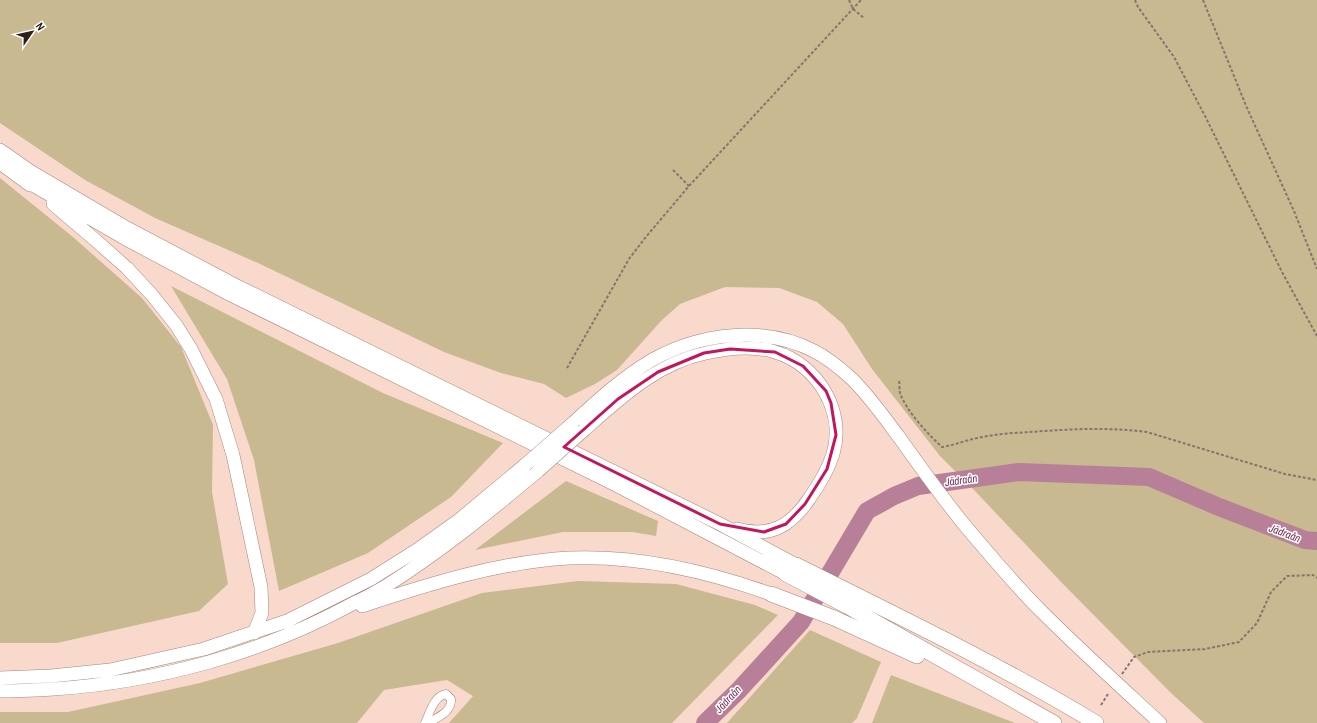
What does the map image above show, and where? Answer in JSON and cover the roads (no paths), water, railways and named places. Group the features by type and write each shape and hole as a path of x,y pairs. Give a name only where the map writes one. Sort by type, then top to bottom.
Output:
{"highway":[{"path":"0,150 30,171 127,228 235,285 720,524 791,569"},
{"path":"0,162 24,180 127,268 176,325 191,349 216,399 233,455 261,587 262,613 254,632"},
{"path":"24,180 124,238 230,294 616,485 791,569 850,600 1054,723"},
{"path":"0,678 52,676 110,670 204,649 287,621 371,579 417,550 459,520 526,465 630,375 676,348 730,335 778,339 814,351 828,360 851,379 867,395 945,500 1007,575 1069,639 1160,723"},
{"path":"332,616 385,586 425,560 468,529 538,471 618,399 647,379 681,361 704,353 730,349 755,348 775,352 790,358 803,366 826,391 831,403 836,435 833,453 827,469 806,504 796,516 786,524 776,530 764,532 744,531 720,524"},
{"path":"0,691 55,689 114,682 168,672 228,656 332,616 453,578 489,569 570,558 610,559 653,563 716,576 771,594 834,618 1011,698"},
{"path":"850,600 915,624 1014,676 1096,723"}],"waterway":[{"name":"Jädraån","path":"705,723 739,690 801,622 867,511 894,496 918,486 1019,472 1149,477 1219,507 1305,540 1317,541"}]}
